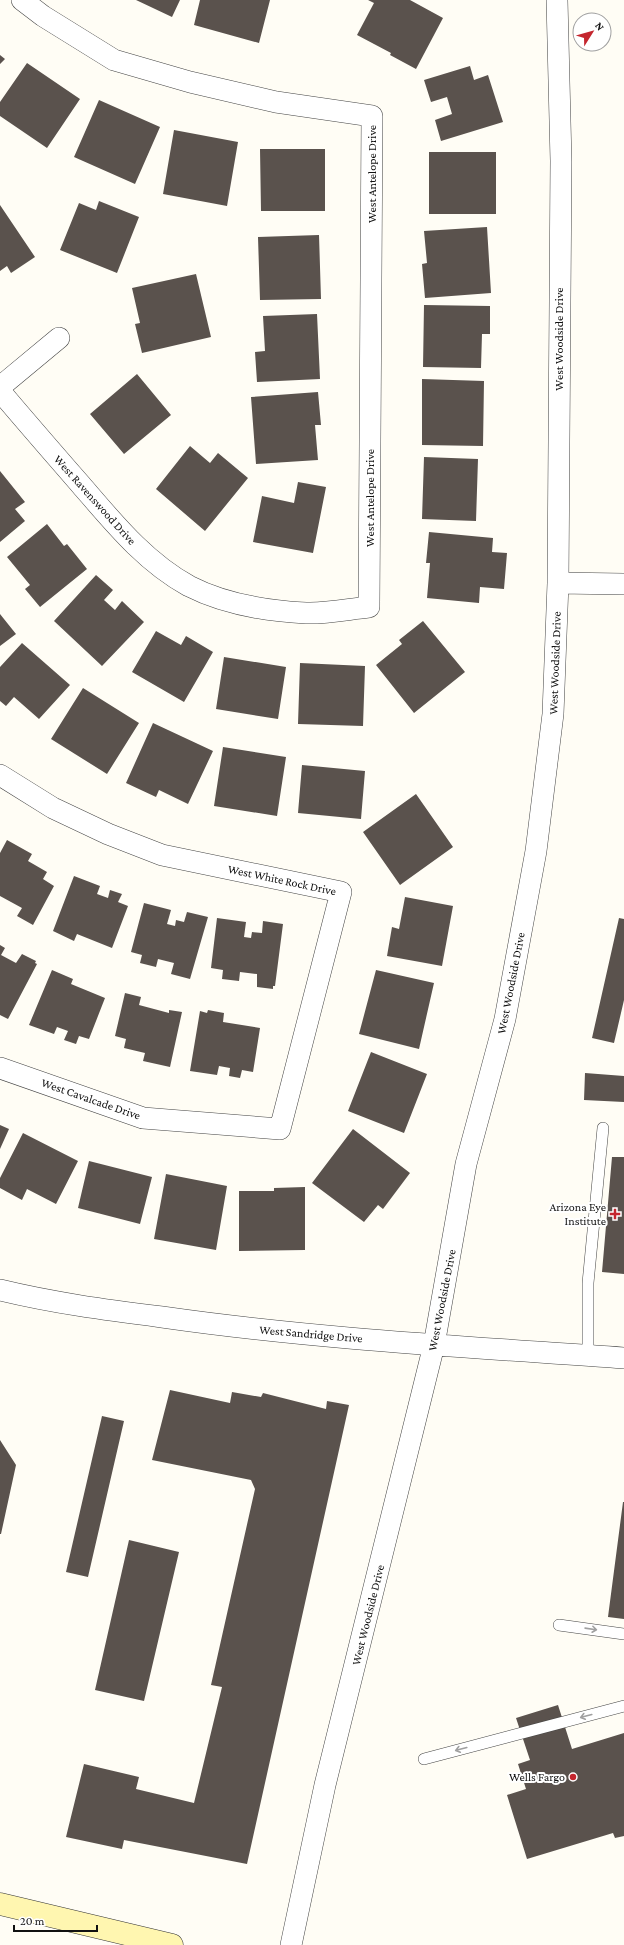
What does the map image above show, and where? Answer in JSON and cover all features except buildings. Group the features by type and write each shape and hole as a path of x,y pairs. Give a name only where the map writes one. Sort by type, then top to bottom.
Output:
{"street":[{"name":"West Antelope Drive","path":"22,0 43,16 114,60 190,82 276,102 372,116 369,607"},
{"name":"West Woodside Drive","path":"291,1945 325,1785 434,1345 466,1164 505,1019 536,851 553,714 558,583 561,161 557,0"},
{"path":"0,387 59,338"},
{"name":"West Ravenswood Drive","path":"0,391 126,537 159,566 189,586 219,598 254,607 282,611 308,613 369,607"},
{"path":"558,583 624,584"},
{"name":"West White Rock Drive","path":"0,775 53,808 108,834 162,854 341,892 280,1129"},
{"name":"West Cavalcade Drive","path":"0,1068 143,1118 280,1129"},
{"name":"West Sandridge Drive","path":"0,1290 74,1305 220,1326 434,1345 624,1358"},
{"path":"0,1904 172,1945"}],"lane":[{"path":"588,1355 588,1283 603,1128"},
{"path":"558,1625 624,1634"},
{"path":"424,1759 624,1706"}],"place":[{"name":"Arizona Eye Institute","path":"615,1214"},
{"name":"Wells Fargo","path":"573,1777"}]}
